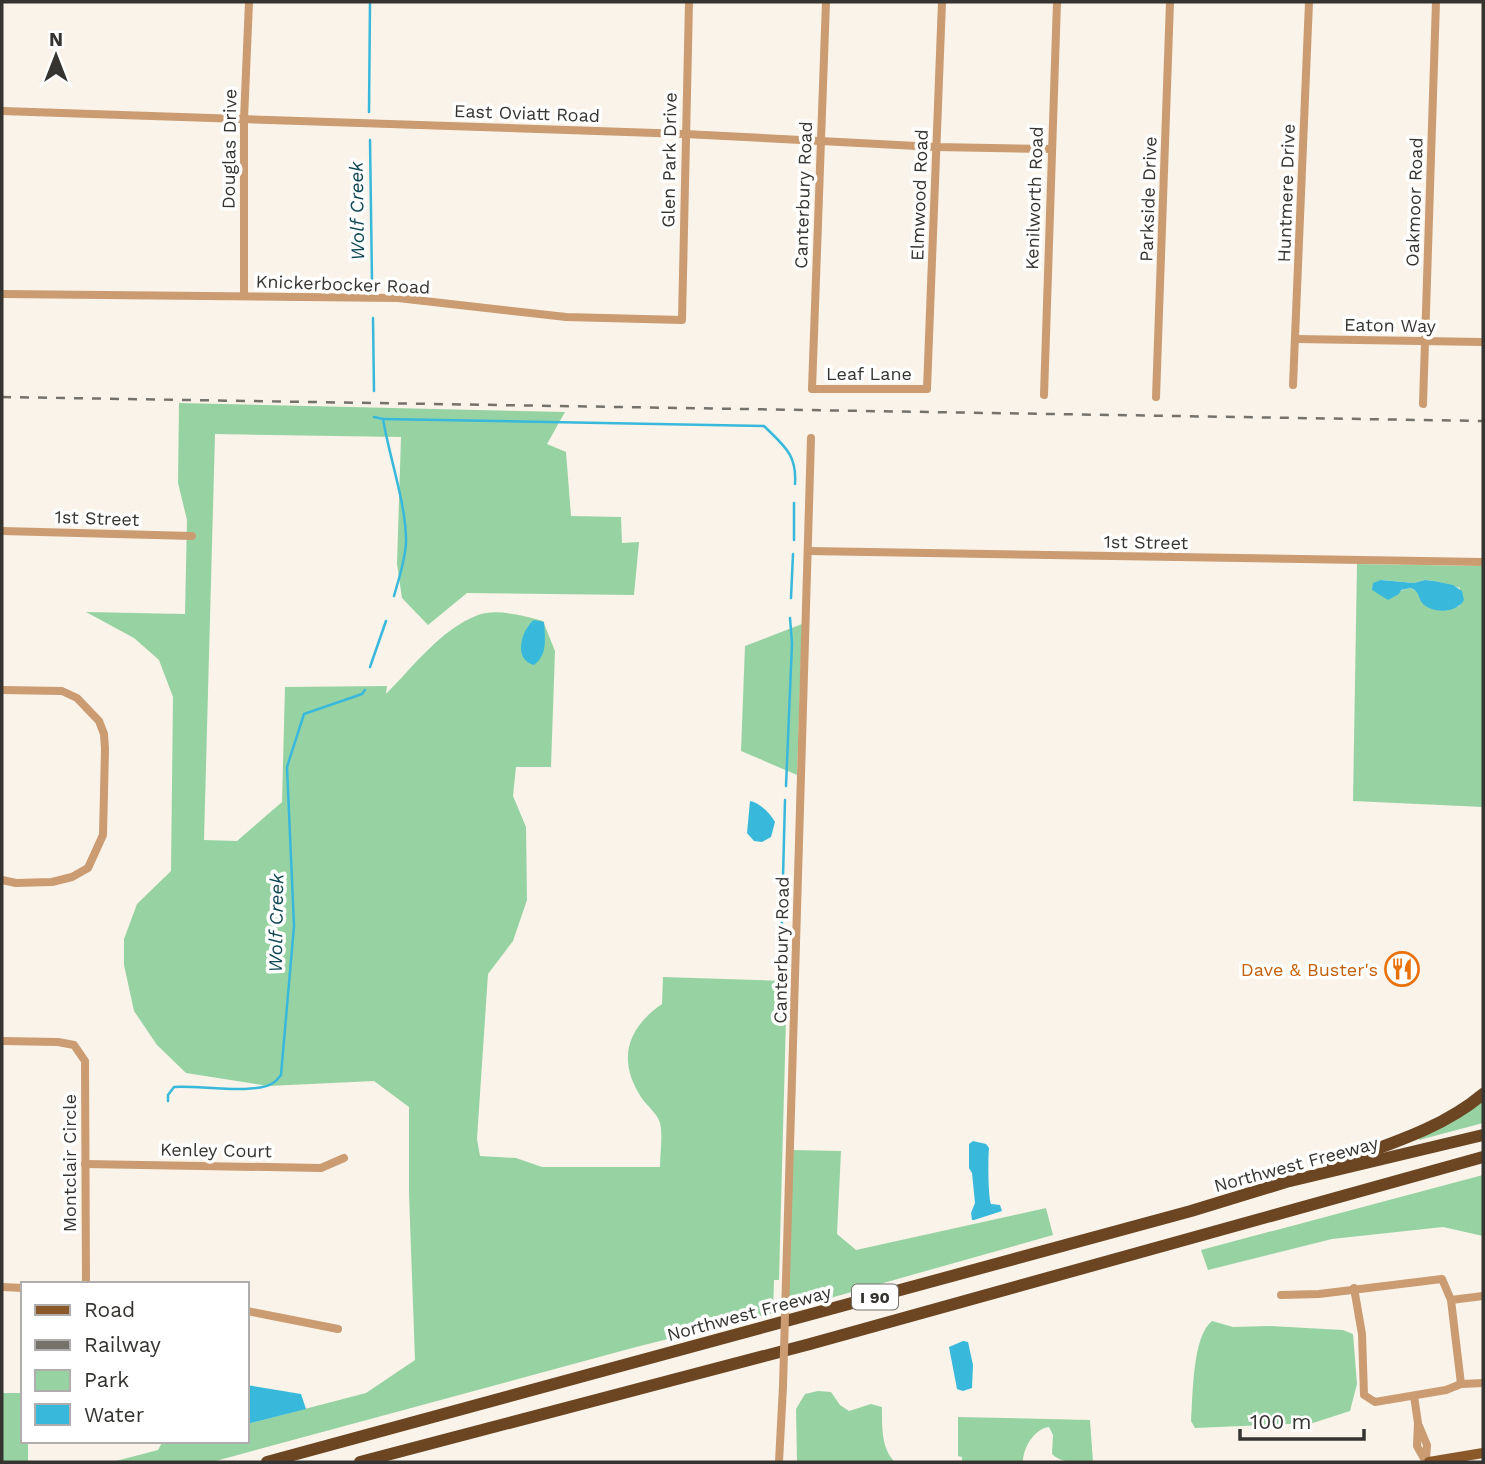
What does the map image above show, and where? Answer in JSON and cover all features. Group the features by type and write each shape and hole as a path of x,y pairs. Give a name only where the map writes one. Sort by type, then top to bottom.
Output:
{"highway":[{"path":"1286,1182 1430,1129 1468,1107 1483,1094"},
{"name":"Northwest Freeway","path":"267,1462 1178,1214 1286,1182 1483,1135"},
{"name":"I 90","path":"360,1462 810,1344 1443,1167 1483,1159"}],"main road":[{"path":"1427,1462 1483,1453"}],"street":[{"name":"Douglas Drive","path":"244,296 244,119 249,2"},
{"name":"Glen Park Drive","path":"682,320 689,2"},
{"name":"Canterbury Road","path":"812,389 826,2"},
{"name":"Elmwood Road","path":"927,389 942,2"},
{"name":"Kenilworth Road","path":"1044,395 1056,2"},
{"name":"Parkside Drive","path":"1156,397 1170,2"},
{"name":"Huntmere Drive","path":"1293,385 1309,2"},
{"name":"Oakmoor Road","path":"1423,404 1436,2"},
{"name":"East Oviatt Road","path":"2,111 685,134 936,147 1052,149"},
{"name":"Knickerbocker Road","path":"2,294 398,298 566,317 682,320"},
{"name":"Eaton Way","path":"1296,339 1483,342"},
{"name":"Leaf Lane","path":"812,389 927,389"},
{"name":"Canterbury Road","path":"779,1462 811,438"},
{"name":"1st Street","path":"2,531 192,536"},
{"name":"1st Street","path":"808,551 1483,562"},
{"path":"2,690 62,691 78,698 99,721 104,734 105,750 103,835 88,868 72,877 52,882 16,883 2,880"},
{"name":"Montclair Circle","path":"2,1041 58,1042 74,1045 85,1061 86,1282"},
{"name":"Kenley Court","path":"85,1164 321,1168 344,1158"},
{"path":"1281,1295 1319,1294 1441,1279 1451,1300 1461,1384"},
{"path":"2,1287 21,1287"},
{"path":"1354,1288 1362,1334 1364,1395 1375,1402 1446,1390 1461,1384 1483,1383"},
{"path":"1451,1300 1483,1296"},
{"path":"248,1311 338,1329"},
{"path":"1414,1396 1418,1446 1427,1462"}],"green space":[{"path":"179,403 565,412 547,444 566,452 571,516 621,517 622,543 639,542 634,595 467,593 428,625 402,598 397,564 401,437 215,434 204,840 237,841 282,802 285,687 387,686 386,694 440,639 465,621 485,613 502,613 543,621 555,651 551,767 516,767 513,796 526,827 527,900 513,941 488,974 477,1139 480,1156 516,1158 542,1167 660,1167 660,1123 634,1083 628,1058 634,1034 650,1013 662,1004 663,977 787,981 779,1280 774,1280 773,1313 636,1347 212,1462 112,1462 158,1450 162,1443 248,1443 248,1424 366,1393 415,1360 409,1107 374,1081 268,1086 186,1073 157,1045 134,1011 124,965 124,939 137,904 171,871 173,697 159,660 134,638 86,612 185,614 187,520 178,483"},
{"path":"1357,564 1483,566 1483,807 1353,801","holes":["1381,580 1414,583 1425,580 1460,588 1460,606 1442,610 1411,588 1399,591"]},
{"path":"802,624 797,775 741,751 745,646"},
{"path":"1483,1100 1483,1123 1419,1140 1419,1136"},
{"path":"792,1150 841,1151 837,1234 856,1250 1046,1208 1053,1235 788,1310"},
{"path":"1483,1175 1483,1236 1443,1227 1332,1239 1208,1270 1201,1250"},
{"path":"1212,1321 1233,1327 1343,1330 1353,1334 1357,1384 1350,1411 1313,1423 1195,1428 1191,1421 1197,1353 1205,1329"},
{"path":"831,1392 840,1405 849,1411 871,1404 882,1407 885,1444 895,1462 797,1462 796,1409 805,1394"},
{"path":"2,1393 21,1393 21,1443 28,1443 28,1462 2,1462"},
{"path":"958,1417 1090,1420 1093,1462 1071,1462 1052,1454 1053,1435 1049,1427 1039,1431 1030,1440 1023,1462 962,1462 962,1457 958,1456"}],"water":[{"path":"1381,580 1414,583 1425,580 1453,585 1462,591 1464,600 1456,608 1439,611 1423,604 1418,593 1411,588 1401,590 1388,600 1372,590 1373,583"},
{"path":"534,620 544,622 545,640 542,656 534,665 523,657 521,644"},
{"path":"750,801 764,809 775,822 771,837 762,842 754,841 747,833"},
{"path":"973,1141 986,1144 989,1148 990,1200 991,1204 1000,1205 1002,1211 972,1220 971,1213 975,1203 972,1173 969,1168 969,1144"},
{"path":"963,1341 968,1342 973,1365 972,1388 963,1391 957,1389 949,1347"},
{"path":"248,1385 301,1394 306,1409 248,1424"}],"waterway":[{"name":"Wolf Creek","path":"369,112 370,2"},
{"name":"Wolf Creek","path":"370,140 372,281"},
{"name":"Wolf Creek","path":"373,318 374,391"},
{"name":"Wolf Creek","path":"374,417 383,419 406,529 402,570 394,596"},
{"path":"383,419 764,426 788,451 794,465 795,484"},
{"path":"794,503 794,540"},
{"path":"791,598 793,554"},
{"path":"786,786 792,643 790,618"},
{"name":"Wolf Creek","path":"370,667 386,621"},
{"name":"Wolf Creek","path":"168,1101 168,1095 174,1087 265,1087 281,1075 294,926 287,767 304,714 362,694 365,690"},
{"path":"781,954 785,800"}],"railway":[{"path":"2,397 1483,421"}],"place":[{"name":"Dave & Buster's","path":"1402,969"}]}
